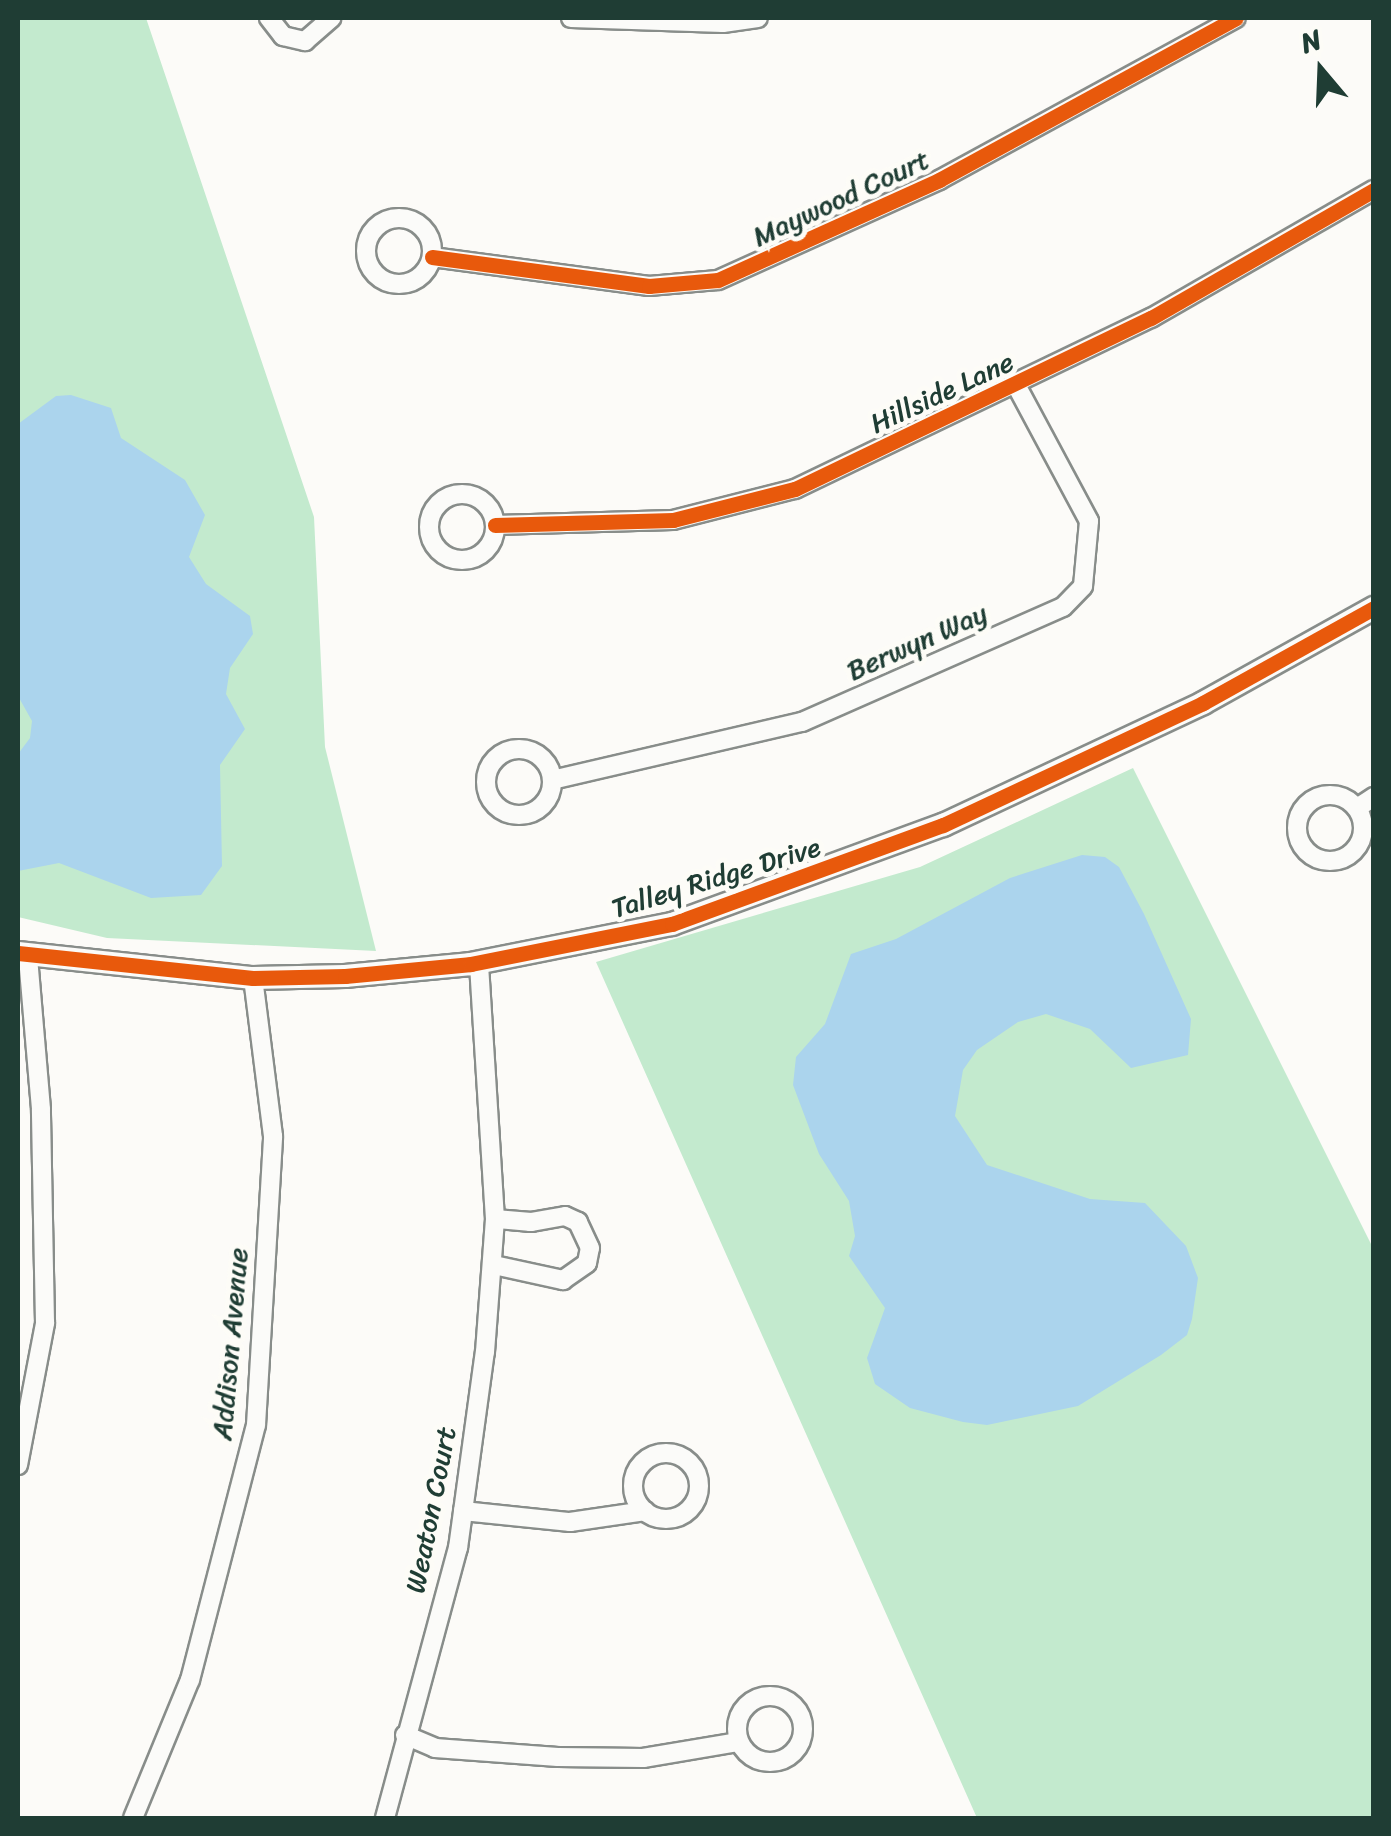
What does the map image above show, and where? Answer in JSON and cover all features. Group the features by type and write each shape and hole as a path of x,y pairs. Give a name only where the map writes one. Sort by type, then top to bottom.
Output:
{"street":[{"path":"268,18 283,36 305,40 331,18"},
{"path":"571,18 723,23 758,18"},
{"name":"Maywood Court","path":"432,257 650,286 718,280 939,180 1236,18"},
{"name":"Hillside Lane","path":"495,525 674,520 728,510 795,490 1017,387 1374,190"},
{"name":"Berwyn Way","path":"552,780 802,722 1063,607 1083,586 1089,521 1017,387"},
{"name":"Talley Ridge Drive","path":"23,954 252,978 480,963 672,924 925,832 1203,702 1374,608"},
{"path":"1357,808 1374,797"},
{"path":"18,1465 44,1323 41,1110 23,954"},
{"name":"Weaton Court","path":"385,1818 463,1512 494,1265 495,1219 480,963"},
{"name":"Addison Avenue","path":"133,1818 190,1680 256,1425 273,1136 252,978"},
{"path":"494,1265 564,1280 586,1262 590,1248 587,1234 565,1216 531,1222 495,1219"},
{"path":"463,1512 570,1522 645,1511"},
{"path":"405,1735 435,1748 558,1758 643,1758 739,1742"}],"green space":[{"path":"18,18 146,18 314,517 325,747 376,951 107,938 18,917"},
{"path":"1133,768 1373,1248 1373,1818 977,1818 596,962 920,867"}],"water":[{"path":"71,395 111,408 121,438 185,480 205,515 189,557 206,584 250,616 253,634 230,668 226,694 245,729 220,765 222,866 201,895 151,898 59,863 18,871 18,754 30,738 32,721 18,696 18,424 56,396"},
{"path":"1082,855 1105,857 1119,867 1144,914 1191,1019 1188,1055 1131,1068 1090,1029 1046,1014 1018,1022 977,1050 963,1070 955,1116 987,1165 1090,1199 1145,1203 1186,1246 1198,1278 1192,1319 1187,1335 1161,1355 1078,1406 987,1425 963,1422 910,1408 875,1384 867,1358 885,1308 849,1256 855,1236 849,1201 819,1154 793,1085 796,1057 825,1024 851,954 896,939 1010,878"}],"cycle path":[{"path":"432,257 649,286 718,280 939,180 1236,18"},
{"path":"495,525 673,520 795,489 1151,318 1374,190"},
{"path":"18,953 253,978 345,976 471,964 672,924 943,825 1203,703 1374,608"}]}
